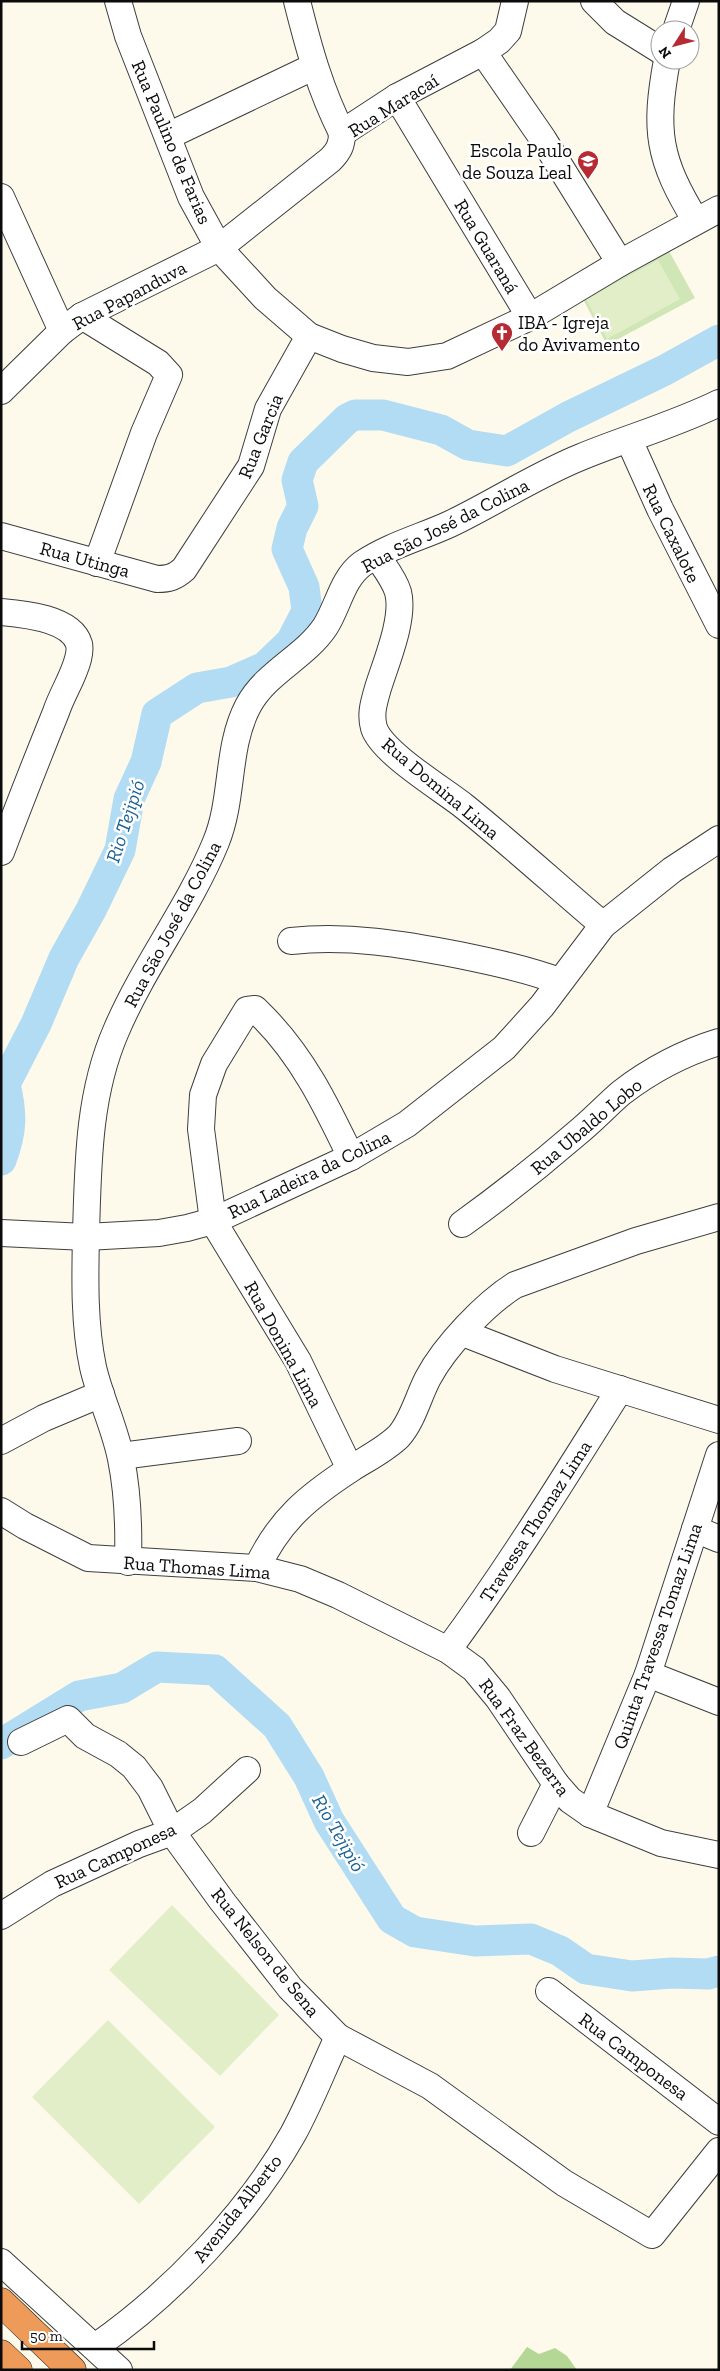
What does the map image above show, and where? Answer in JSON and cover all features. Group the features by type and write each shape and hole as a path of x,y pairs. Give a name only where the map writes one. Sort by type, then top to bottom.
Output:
{"highway":[{"path":"1,2302 72,2370"},
{"path":"1,2354 18,2370"}],"street":[{"name":"Rua Paulino de Farias","path":"118,1 128,36 191,197 219,248 265,298 309,336 342,349 373,358 408,362 447,356 530,317 620,262 719,209"},
{"path":"297,1 313,67 342,133"},
{"name":"Rua Maracaí","path":"219,248 330,160 338,152 342,144 342,133 398,98 499,42 508,31 514,1"},
{"path":"594,1 614,22 650,44"},
{"path":"679,20 686,1"},
{"path":"484,52 543,140 620,262"},
{"path":"168,136 313,67"},
{"path":"666,70 659,118 662,143 676,187 696,221"},
{"name":"Rua Guaraná","path":"398,98 530,317"},
{"path":"1,197 72,324 158,363 169,376 144,434 98,563"},
{"name":"Rua Papanduva","path":"1,391 72,324 219,248"},
{"name":"Rua Garcia","path":"169,579 184,569 251,466 268,409 309,336"},
{"name":"Rua São José da Colina","path":"128,1562 129,1513 121,1456 101,1394 88,1338 86,1236 91,1129 101,1074 123,1017 171,931 208,860 218,836 232,773 235,736 249,704 264,685 313,642 333,612 344,586 352,574 376,556 449,525 581,457 629,440 719,403"},
{"name":"Rua Caxalote","path":"629,440 664,517 719,625"},
{"name":"Rua Utinga","path":"1,536 156,578 169,579"},
{"name":"Rua Domina Lima","path":"376,556 394,581 398,594 398,609 395,631 373,703 372,717 375,731 404,762 464,806 603,925"},
{"path":"1,612 42,618 57,623 72,632 79,644 78,658 73,673 60,700 1,852"},
{"name":"Rua Ladeira da Colina","path":"1,1233 86,1236 159,1233 214,1220 351,1157 407,1124 504,1048 542,1006 603,925 672,870 719,839"},
{"path":"291,941 326,938 403,945 506,966 559,981"},
{"path":"214,1220 201,1130 203,1095 214,1064 242,1015 250,1008 255,1009 274,1027 316,1084 351,1157"},
{"name":"Rua Ubaldo Lobo","path":"462,1224 508,1190 584,1128 621,1093 660,1066 719,1042"},
{"path":"257,1568 268,1542 298,1508 320,1489 386,1446 404,1430 431,1372 488,1306 515,1284 636,1241 719,1217"},
{"name":"Rua Donina Lima","path":"214,1220 298,1361 350,1469"},
{"path":"463,1333 528,1360 719,1420"},
{"name":"Travessa Thomaz Lima","path":"448,1650 484,1602 543,1513 620,1389"},
{"path":"1,1441 44,1418 101,1394"},
{"path":"121,1456 238,1441"},
{"name":"Quinta Travessa Tomaz Lima","path":"590,1814 707,1534 719,1455"},
{"name":"Rua Thomas Lima","path":"1,1511 25,1526 88,1558 128,1562 257,1568 307,1582 448,1650"},
{"name":"Rua Fraz Bezerra","path":"448,1650 488,1682 556,1784 570,1800 590,1814 661,1843 719,1855"},
{"path":"648,1674 719,1702"},
{"name":"Rua Nelson de Sena","path":"21,1742 68,1719 85,1736 118,1754 134,1767 150,1788 172,1832 222,1901 290,1988 338,2037 430,2086 564,2183 652,2235 719,2151"},
{"name":"Rua Camponesa","path":"1,1916 66,1877 172,1832 202,1811 247,1770"},
{"path":"531,1833 556,1784"},
{"name":"Rua Camponesa","path":"549,1991 719,2122"},
{"name":"Avenida Alberto","path":"95,2347 160,2296 192,2265 261,2182 293,2134 338,2037"},
{"path":"1,2262 119,2370"}],"green space":[{"path":"669,251 695,298 607,345 583,299"},
{"path":"658,260 680,299 607,339 586,299"},
{"path":"172,1905 279,2015 220,2076 109,1970"},
{"path":"108,2020 215,2127 139,2204 32,2097"},
{"path":"527,2347 539,2354 555,2348 567,2356 577,2370 510,2370"}],"waterway":[{"name":"Rio Tejipió","path":"1,1160 10,1122 5,1084 36,1024 64,958 91,910 120,850 129,799 146,762 157,714 197,688 231,682 265,667 291,642 307,611 304,587 287,549 292,528 303,506 297,480 303,462 347,419 355,415 383,415 441,430 468,445 507,451 568,417 665,370 719,340"},
{"name":"Rio Tejipió","path":"1,1744 79,1696 122,1688 157,1667 215,1670 277,1726 309,1777 329,1821 392,1919 415,1932 475,1941 531,1939 560,1951 586,1969 632,1976 672,1973 708,1974 719,1971"}],"place":[{"name":"Escola Paulo de Souza Leal","path":"588,180"},
{"name":"IBA - Igreja do Avivamento","path":"502,352"}]}
